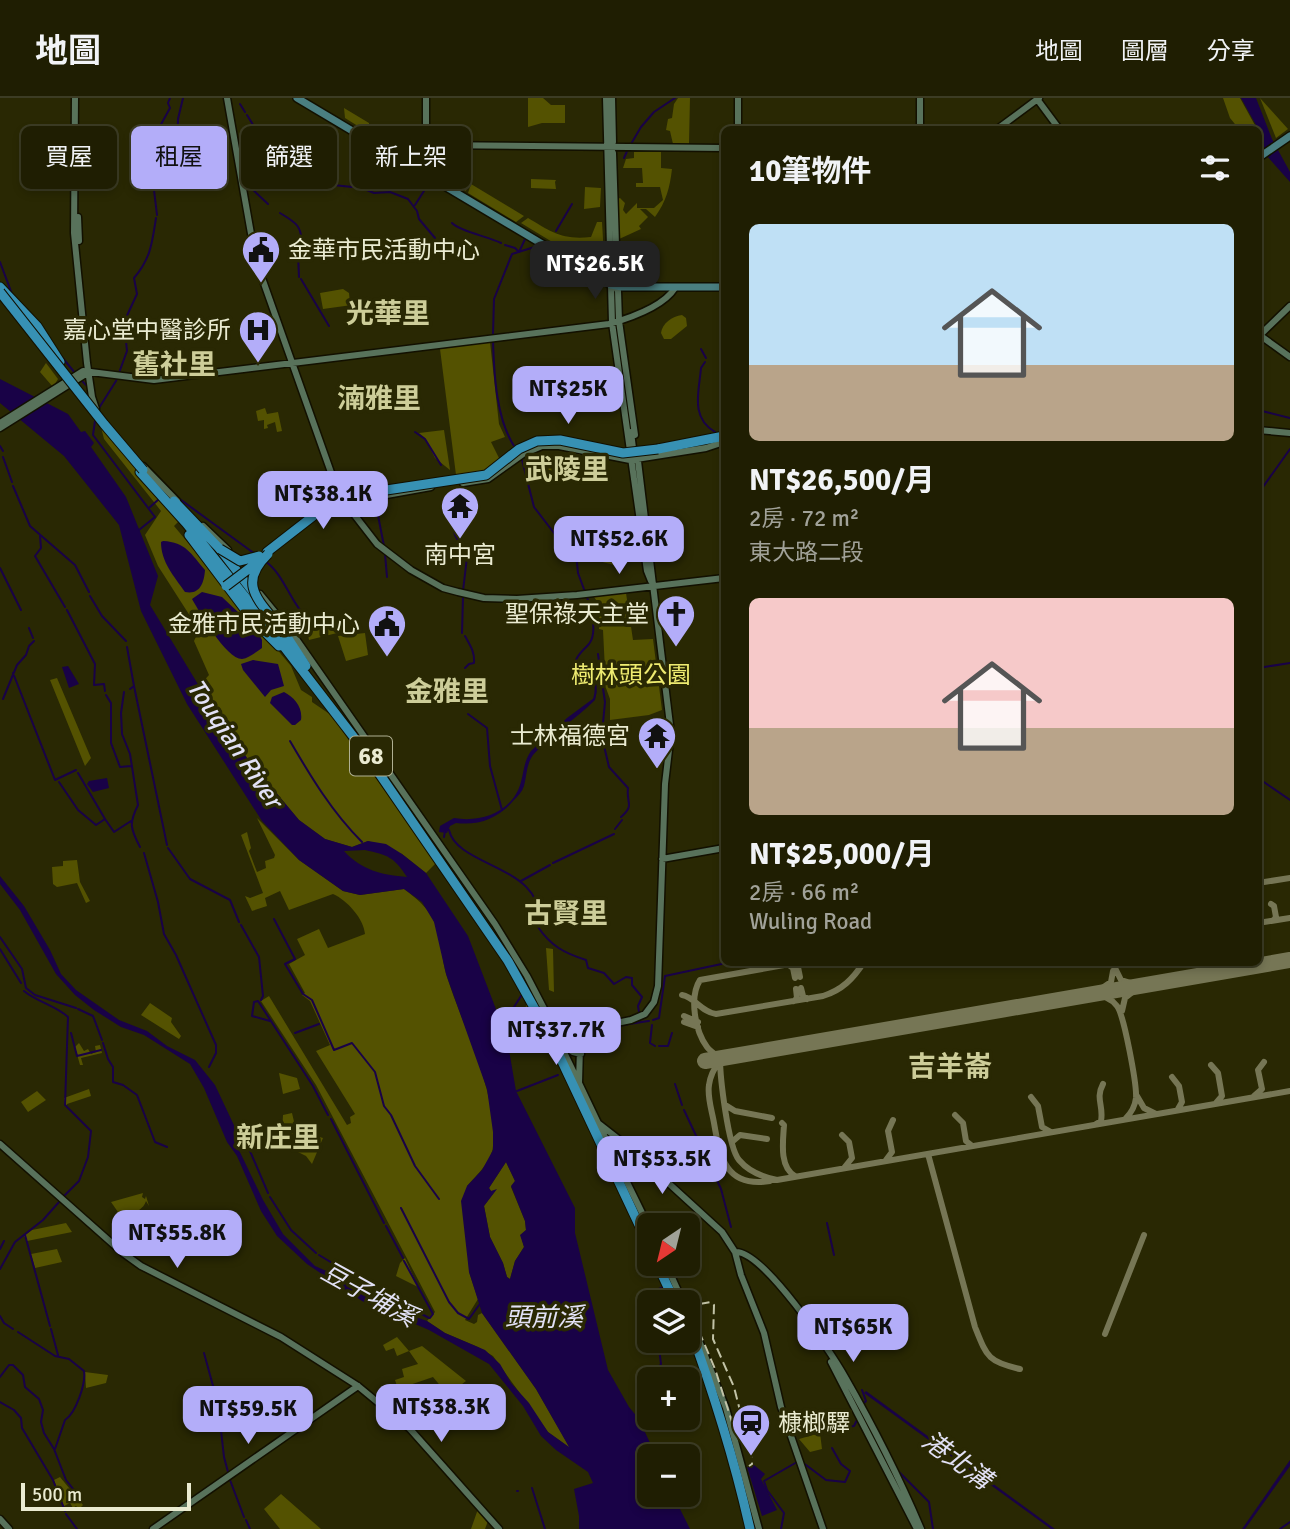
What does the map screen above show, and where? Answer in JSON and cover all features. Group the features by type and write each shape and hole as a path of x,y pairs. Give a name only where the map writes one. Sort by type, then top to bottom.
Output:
{"highway":[{"name":"68","path":"0,291 104,424 219,562 377,764 510,960 553,1036 638,1213"},
{"name":"68","path":"0,291 91,412 163,495"},
{"path":"507,462 526,445 542,440 560,440 623,453 721,440"},
{"path":"221,587 340,496 481,476 507,462 525,448 551,441 590,449"},
{"path":"316,515 340,499 448,482"},
{"path":"163,495 220,549 241,573 285,634 309,675"},
{"path":"163,495 221,587 261,630 309,675"},
{"path":"220,549 244,561 264,556"},
{"path":"258,598 252,586 252,576 264,556"},
{"name":"68","path":"553,1036 637,1220"},
{"path":"695,1353 729,1453 748,1529"},
{"path":"699,1353 732,1451 748,1529"}],"main road":[{"path":"298,98 351,129"},
{"path":"307,98 352,126"},
{"path":"1262,154 1287,136"},
{"path":"455,189 613,283 675,288 721,285"},
{"path":"613,283 721,285"}],"street":[{"path":"77,98 85,373 96,409 145,470 233,555 241,573 292,633 484,906 527,976 553,1036 603,1129 722,1232 735,1252 747,1257 775,1285 828,1356 919,1529"},
{"path":"227,98 255,258 340,499 377,544 411,570 443,588 499,599 584,594 721,578"},
{"path":"426,98 426,126"},
{"path":"607,98 607,146 613,153 617,275 608,290 636,445 631,450"},
{"path":"738,98 738,126"},
{"path":"920,98 920,126"},
{"path":"1001,126 1038,99 1057,126"},
{"path":"471,145 721,148"},
{"path":"0,425 85,373 99,371 154,380 614,322 656,304 675,288"},
{"path":"1262,335 1290,308"},
{"path":"1262,338 1290,357"},
{"path":"1262,430 1289,432"},
{"path":"264,556 263,552 321,506 340,499 484,474 507,462 526,443 552,437 632,460 706,448 721,440"},
{"path":"520,451 551,445 631,450 721,439"},
{"path":"579,1083 580,1054 586,1035 602,1026 638,1018 654,1002 658,986 665,784 671,733 654,585 642,563 628,463 632,460 631,450"},
{"path":"662,859 721,849"},
{"path":"553,1036 580,1054"},
{"path":"580,1054 582,1081 642,1213"},
{"path":"0,1144 113,1245 141,1266 281,1338 358,1386 410,1429 499,1529"},
{"path":"731,1235 741,1275 764,1333 781,1406 823,1529"},
{"path":"700,1342 726,1408 759,1529"},
{"path":"153,1529 358,1386"},
{"path":"0,1519 9,1529"}],"green space":[{"path":"528,98 543,98 551,105 565,105 565,123 542,123 528,127"},
{"path":"678,98 690,98 689,144 673,144 670,131 666,130"},
{"path":"1223,98 1240,98 1255,126 1237,126 1230,118"},
{"path":"1260,98 1288,129 1276,138"},
{"path":"344,108 369,123 369,126 358,126 345,118"},
{"path":"634,152 661,152 661,168 672,169 670,182 665,200 655,217 646,209 640,209 648,217 639,226 641,229 617,240 616,200 620,198 625,203 623,210 626,214 637,203 637,208 654,208 663,200 660,187 636,187 636,183 643,183 642,168 623,168 626,159 634,158"},
{"path":"531,179 556,180 556,189 531,188"},
{"path":"471,184 524,216 516,222 468,193"},
{"path":"585,187 601,188 600,207 584,209"},
{"path":"528,218 551,231 572,237 591,237 597,222 602,222 604,256 587,250 572,254 521,223"},
{"path":"343,289 349,293 352,305 323,309 320,293"},
{"path":"682,315 686,318 687,326 671,339 664,339 661,333 665,324"},
{"path":"490,342 499,424 505,437 491,442 500,460 487,470 456,475 440,349"},
{"path":"46,363 58,379 53,387 40,372"},
{"path":"265,408 267,414 278,412 282,431 277,432 275,422 264,429 264,420 258,421 256,411"},
{"path":"100,423 180,520 174,526 291,666 301,690 312,697 312,702 331,715 436,863 426,873 402,854 368,841 352,847 325,839 299,820 247,758 199,686 209,675 194,641 199,630 158,566 145,535 161,511 104,439"},
{"path":"444,430 450,470 435,458 425,438 419,433"},
{"path":"536,462 558,466 560,480 542,476 543,472 536,470"},
{"path":"589,547 623,555 619,556 614,565 591,559 589,553 592,549"},
{"name":"樹林頭公園","path":"626,593 633,640 653,639 662,710 649,715 610,720 610,699 600,672 605,670 603,630 599,629 599,618 603,610 594,597"},
{"path":"335,624 337,633 309,640 306,626"},
{"path":"365,633 368,655 346,661 338,636"},
{"path":"57,678 91,758 85,766 50,680"},
{"path":"257,818 299,860 343,891 360,895 404,889 420,902 433,919 447,977 485,1082 493,1126 490,1157 467,1186 469,1272 478,1299 465,1320 474,1324 482,1313 536,1389 570,1448 548,1432 493,1356 445,1333 427,1321 435,1312 316,1085 261,1001 269,996 347,1125 351,1123 350,1117 355,1114 316,1051 330,1045 310,1001 302,995 305,993 289,964 305,955 297,939 319,929 328,948 365,934 364,928 354,911 333,894 289,910 280,891 265,898 267,906 252,911 245,896 250,898 263,893 241,835 247,832 251,848 249,851 257,872 266,868 265,861 275,855"},
{"path":"77,860 80,882 90,901 86,903 77,883 57,887 53,884 52,867 63,866 63,861"},
{"path":"546,948 553,949 554,992 549,990"},
{"path":"528,1000 541,1026 537,1028 539,1034 522,1043 516,1036"},
{"path":"150,1003 172,1018 171,1022 181,1036 179,1039 141,1015"},
{"path":"79,1043 84,1051 88,1049 91,1054 96,1052 95,1046 100,1045 102,1053 81,1058 83,1065 80,1065 75,1047"},
{"path":"279,1073 297,1078 300,1089 283,1094"},
{"path":"89,1089 91,1096 65,1107 64,1098"},
{"path":"37,1091 46,1100 28,1112 21,1102"},
{"path":"292,1113 296,1130 323,1138 312,1164 306,1156 294,1150 282,1133 283,1115"},
{"path":"506,1162 515,1181 511,1187 526,1230 521,1235 524,1247 515,1261 510,1279 490,1237 484,1206 495,1191 489,1188"},
{"path":"143,1193 142,1197 145,1199 146,1196 149,1206 146,1201 134,1213 116,1216 118,1212 111,1202"},
{"path":"66,1223 72,1232 27,1241 24,1236 32,1230"},
{"path":"57,1249 62,1262 35,1268 31,1254"},
{"path":"405,1258 418,1287 396,1276 400,1263"},
{"path":"397,1337 409,1351 397,1356 394,1348 386,1351 383,1345"},
{"path":"422,1346 466,1381 448,1395 433,1377 398,1389 395,1380 404,1377 402,1369 418,1364 409,1351"},
{"path":"85,1372 108,1375 106,1383 86,1388"},
{"path":"820,1433 822,1449 810,1452 799,1439"},
{"path":"60,1477 83,1505 79,1509 76,1506 73,1508 70,1503 64,1506 54,1480"},
{"path":"281,1494 321,1529 280,1529 264,1509"},
{"path":"478,1509 488,1521 485,1529 471,1529"}],"water":[{"path":"1241,98 1256,98 1272,139 1290,172 1290,182 1267,156 1262,142 1262,126 1256,125"},
{"name":"頭前溪","path":"0,379 68,414 81,432 85,431 94,443 91,447 126,497 158,576 150,605 247,758 299,820 325,839 352,847 368,841 386,844 402,854 426,873 468,936 507,1038 516,1091 575,1208 575,1233 608,1370 637,1417 637,1430 644,1430 650,1444 637,1444 637,1507 679,1507 690,1529 579,1529 574,1489 593,1483 588,1472 541,1436 523,1406 489,1364 429,1330 362,1301 307,1264 277,1236 261,1211 237,1156 227,1142 204,1088 190,1064 144,1035 121,1027 75,995 56,974 20,910 0,884 0,876 24,906 61,974 76,990 119,1020 147,1031 167,1046 195,1060 215,1085 240,1138 237,1146 263,1200 283,1234 315,1266 407,1314 427,1321 445,1333 485,1350 500,1364 548,1432 569,1447 536,1389 482,1313 469,1272 461,1201 467,1186 482,1170 493,1150 493,1132 487,1089 446,974 434,922 422,902 404,889 360,895 343,891 299,860 262,821 187,704 141,611 119,525 64,456 0,403","holes":["365,850 390,858 407,877 372,870 344,851","506,1162 515,1181 511,1186 526,1230 520,1235 524,1247 515,1261 510,1279 490,1237 484,1206 497,1189 491,1191 489,1188"]},
{"path":"163,541 183,546 205,570 198,590 185,592 163,556"},
{"path":"202,592 222,597 257,630 262,640 262,648 242,659 228,651 192,599"},
{"path":"253,660 278,664 284,686 271,690 265,697 241,664"},
{"path":"68,666 79,684 69,688 62,667"},
{"path":"597,689 595,700 533,755 523,788 502,812 481,822 456,823 450,826 447,833 439,832 440,826 454,818 485,817 511,801 521,782 531,751 594,698"},
{"path":"284,692 294,700 301,711 301,720 295,725 270,703 272,697"},
{"path":"107,778 109,788 93,792 87,784 89,781"},
{"name":"港北溝","path":"866,1391 1055,1529 1051,1529 864,1393"},
{"path":"1290,1460 1290,1466 1245,1529 1242,1529"},
{"path":"754,1465 765,1474 761,1479 777,1510 762,1516 747,1467 752,1468"}],"waterway":[{"path":"157,215 154,190 162,178 160,162 165,144 160,141 159,128 170,108 170,98"},
{"path":"178,126 183,98"},
{"path":"631,144 654,112 675,98"},
{"path":"240,104 245,112"},
{"path":"247,115 255,128 271,141 288,164 333,185 362,188 374,193 390,192 408,199 417,211 419,219 435,238"},
{"path":"624,158 628,149"},
{"path":"252,189 268,204"},
{"path":"415,205 425,189"},
{"path":"556,231 572,204"},
{"path":"280,213 297,225 301,233 301,245"},
{"path":"99,408 116,381 127,351 124,322 137,294 134,278 147,257 156,218"},
{"path":"452,223 461,229 501,243"},
{"path":"505,245 519,252 526,237"},
{"path":"493,334 494,299 512,254 541,245"},
{"path":"299,277 300,248"},
{"path":"0,262 12,294"},
{"path":"301,279 329,326"},
{"path":"493,340 495,382 500,411 509,438 516,449"},
{"path":"701,349 706,358"},
{"path":"61,356 75,373"},
{"path":"705,362 701,368 699,411 707,426 715,432"},
{"path":"81,380 86,385"},
{"path":"1262,411 1290,418"},
{"path":"95,421 93,435 155,517 139,530"},
{"path":"415,432 425,439 441,465"},
{"path":"0,446 3,451"},
{"path":"1262,488 1290,449"},
{"path":"3,457 12,482"},
{"path":"522,460 534,507 554,533 576,553 578,573 585,592"},
{"path":"13,486 30,526 75,565 89,592"},
{"path":"177,497 255,554"},
{"path":"150,507 159,499"},
{"path":"375,500 384,546"},
{"path":"460,503 452,522 455,535 467,557 463,591"},
{"path":"40,536 41,548 35,556 65,607"},
{"path":"385,554 387,577"},
{"path":"265,561 279,576 301,611 317,624"},
{"path":"0,568 21,610"},
{"path":"90,596 102,616 126,641"},
{"path":"462,633 463,597"},
{"path":"587,597 593,621 592,639 575,663 595,682 594,699"},
{"path":"67,610 95,664 94,685 104,684 105,691"},
{"path":"29,628 33,638"},
{"path":"465,636 474,659 474,663 465,668"},
{"path":"3,699 17,665 34,641"},
{"path":"127,647 134,686 130,689"},
{"path":"598,654 605,702 603,723"},
{"path":"1262,667 1290,663"},
{"path":"13,673 55,780 76,770"},
{"path":"134,686 167,845"},
{"path":"124,692 122,734 130,754 138,805 132,826 140,847"},
{"path":"106,695 111,703 111,743 120,767 131,766"},
{"path":"468,714 487,728 490,766 502,810"},
{"path":"596,727 609,767 628,788 629,807 621,817"},
{"path":"290,741 314,781 362,842"},
{"path":"78,773 105,819"},
{"path":"1262,781 1290,800"},
{"path":"59,782 78,810 96,825 105,819 114,832 131,821"},
{"path":"615,829 622,820"},
{"path":"449,830 456,843 468,853 501,870 530,891 538,907 538,927 553,944 586,960 588,968 604,973 614,984 626,977 632,978 632,985 642,997 638,1006 639,1012"},
{"path":"444,837 445,831"},
{"path":"553,863 614,834"},
{"path":"168,848 190,879 230,900 239,922"},
{"path":"144,853 164,934 216,1045 216,1053 209,1067"},
{"path":"521,881 550,865"},
{"path":"274,919 295,959 285,964 303,994 312,1000 334,1050 352,1043 375,1072 384,1106 415,1166 439,1199"},
{"path":"241,925 259,957 263,996 261,1000"},
{"path":"0,937 22,969 26,988 35,995 76,1008"},
{"path":"0,949 21,983"},
{"path":"653,1020 659,1018 665,976 721,964"},
{"path":"24,991 68,1017 65,1105 91,1131 88,1157 79,1181 64,1196"},
{"path":"503,1031 523,993"},
{"path":"270,1021 252,1016 254,1002 258,1001 313,1086 328,1115"},
{"path":"78,1009 93,1016 102,1040"},
{"path":"588,1043 608,1029 649,1021"},
{"path":"295,1033 319,1024"},
{"path":"652,1025 650,1043 655,1046"},
{"path":"71,1033 77,1056 101,1050"},
{"path":"659,1046 668,1046 672,1033"},
{"path":"103,1043 113,1067 113,1082 123,1085 137,1095 155,1142 167,1147"},
{"path":"517,1091 558,1075"},
{"path":"675,1084 682,1105"},
{"path":"684,1110 721,1189 731,1227"},
{"path":"331,1119 384,1223"},
{"path":"242,1133 246,1140"},
{"path":"247,1144 268,1193"},
{"path":"270,1197 291,1230 316,1253"},
{"path":"0,1269 15,1242 43,1220 59,1202"},
{"path":"401,1208 449,1302 458,1313 469,1319 479,1305"},
{"path":"827,1223 834,1255"},
{"path":"386,1226 403,1258"},
{"path":"25,1235 50,1326"},
{"path":"0,1249 4,1241"},
{"name":"豆子埔溪","path":"319,1255 367,1284"},
{"name":"豆子埔溪","path":"404,1261 433,1314 430,1318"},
{"path":"675,1276 677,1281"},
{"name":"豆子埔溪","path":"370,1286 384,1294"},
{"path":"656,1290 664,1287"},
{"name":"豆子埔溪","path":"387,1295 429,1318"},
{"path":"0,1316 4,1323 13,1329"},
{"path":"51,1329 58,1355"},
{"path":"18,1332 55,1356 69,1359 84,1371 79,1397 73,1411 65,1420 55,1449"},
{"path":"204,1353 218,1404 228,1472"},
{"path":"659,1367 661,1364 660,1353"},
{"path":"0,1377 9,1365 13,1365 23,1375 25,1387 39,1399 43,1410 41,1422 44,1433 54,1449 66,1480 82,1500"},
{"path":"862,1390 866,1401 863,1404"},
{"path":"0,1402 14,1410 21,1418 22,1428 53,1480 65,1511"},
{"path":"833,1433 837,1429 854,1426 857,1420"},
{"path":"802,1462 826,1480 845,1482 850,1471 841,1464 832,1448"},
{"path":"781,1529 784,1513 767,1490 764,1481 797,1462"},
{"path":"899,1472 929,1502 933,1529"},
{"path":"230,1480 244,1517"},
{"path":"532,1488 545,1529"},
{"path":"66,1514 77,1529"},
{"path":"246,1520 250,1529"},
{"path":"1280,1529 1290,1522"}],"taxiway":[{"path":"1262,882 1290,878"},
{"path":"1271,904 1274,906 1274,920"},
{"path":"1262,922 1290,918"},
{"path":"720,1058 707,1047 699,1032 694,1004 700,980 779,966"},
{"path":"790,966 795,978"},
{"path":"798,966 800,977"},
{"path":"682,995 716,1014 823,996 836,991 861,966"},
{"path":"1114,966 1121,980 1141,986"},
{"path":"1226,966 1233,970"},
{"path":"1095,993 1111,982 1113,971"},
{"path":"1122,1011 1125,998 1139,987"},
{"path":"801,988 807,999"},
{"path":"794,1001 797,998 796,989"},
{"path":"1093,994 1106,997 1115,1003 1123,1022 1136,1091 1133,1109 1126,1118"},
{"path":"684,1016 698,1022"},
{"path":"684,1022 698,1027"},
{"path":"720,1058 725,1111 735,1153 751,1171 777,1180 1290,1091"},
{"path":"720,1060 710,1078 709,1094 723,1159 728,1168 744,1180 770,1181"},
{"path":"1254,1096 1262,1089 1258,1070 1264,1062"},
{"path":"1211,1065 1218,1073 1222,1096 1216,1103"},
{"path":"1172,1077 1179,1086 1182,1102 1178,1109"},
{"path":"1096,1124 1101,1121 1100,1094 1103,1084"},
{"path":"1137,1096 1144,1108 1156,1114"},
{"path":"1031,1097 1038,1106 1042,1127 1051,1132"},
{"path":"727,1106 735,1111 772,1118"},
{"path":"955,1115 963,1123 966,1141 971,1145"},
{"path":"886,1160 892,1152 888,1131 893,1120"},
{"path":"782,1123 784,1160 795,1176"},
{"path":"733,1141 740,1135 767,1139"},
{"path":"842,1135 849,1142 852,1158 844,1168"},
{"path":"928,1154 979,1337 986,1352 995,1361 1020,1369"},
{"path":"1105,1334 1144,1235"}],"runway":[{"path":"1262,965 1290,960"},
{"path":"705,1061 1255,966"}],"railway":[{"path":"733,1425 715,1369 690,1310 694,1305 711,1302 714,1305 713,1339 734,1387 751,1454 752,1464 749,1466"}],"place":[{"name":"金華市民活動中心","path":"261,284"},
{"name":"嘉心堂中醫診所","path":"258,364"},
{"name":"南中宮","path":"460,540"},
{"name":"聖保祿天主堂","path":"676,648"},
{"name":"金雅市民活動中心","path":"387,658"},
{"name":"士林福德宮","path":"657,770"},
{"name":"槺榔驛","path":"751,1457"}],"district":[{"name":"光華里","path":"388,313"},
{"name":"舊社里","path":"174,364"},
{"name":"湳雅里","path":"379,398"},
{"name":"武陵里","path":"567,469"},
{"name":"金雅里","path":"447,691"},
{"name":"古賢里","path":"566,913"},
{"name":"吉羊崙","path":"950,1066"},
{"name":"新庄里","path":"278,1137"}],"water label":[{"name":"Touqian River","path":"235,743"}]}
